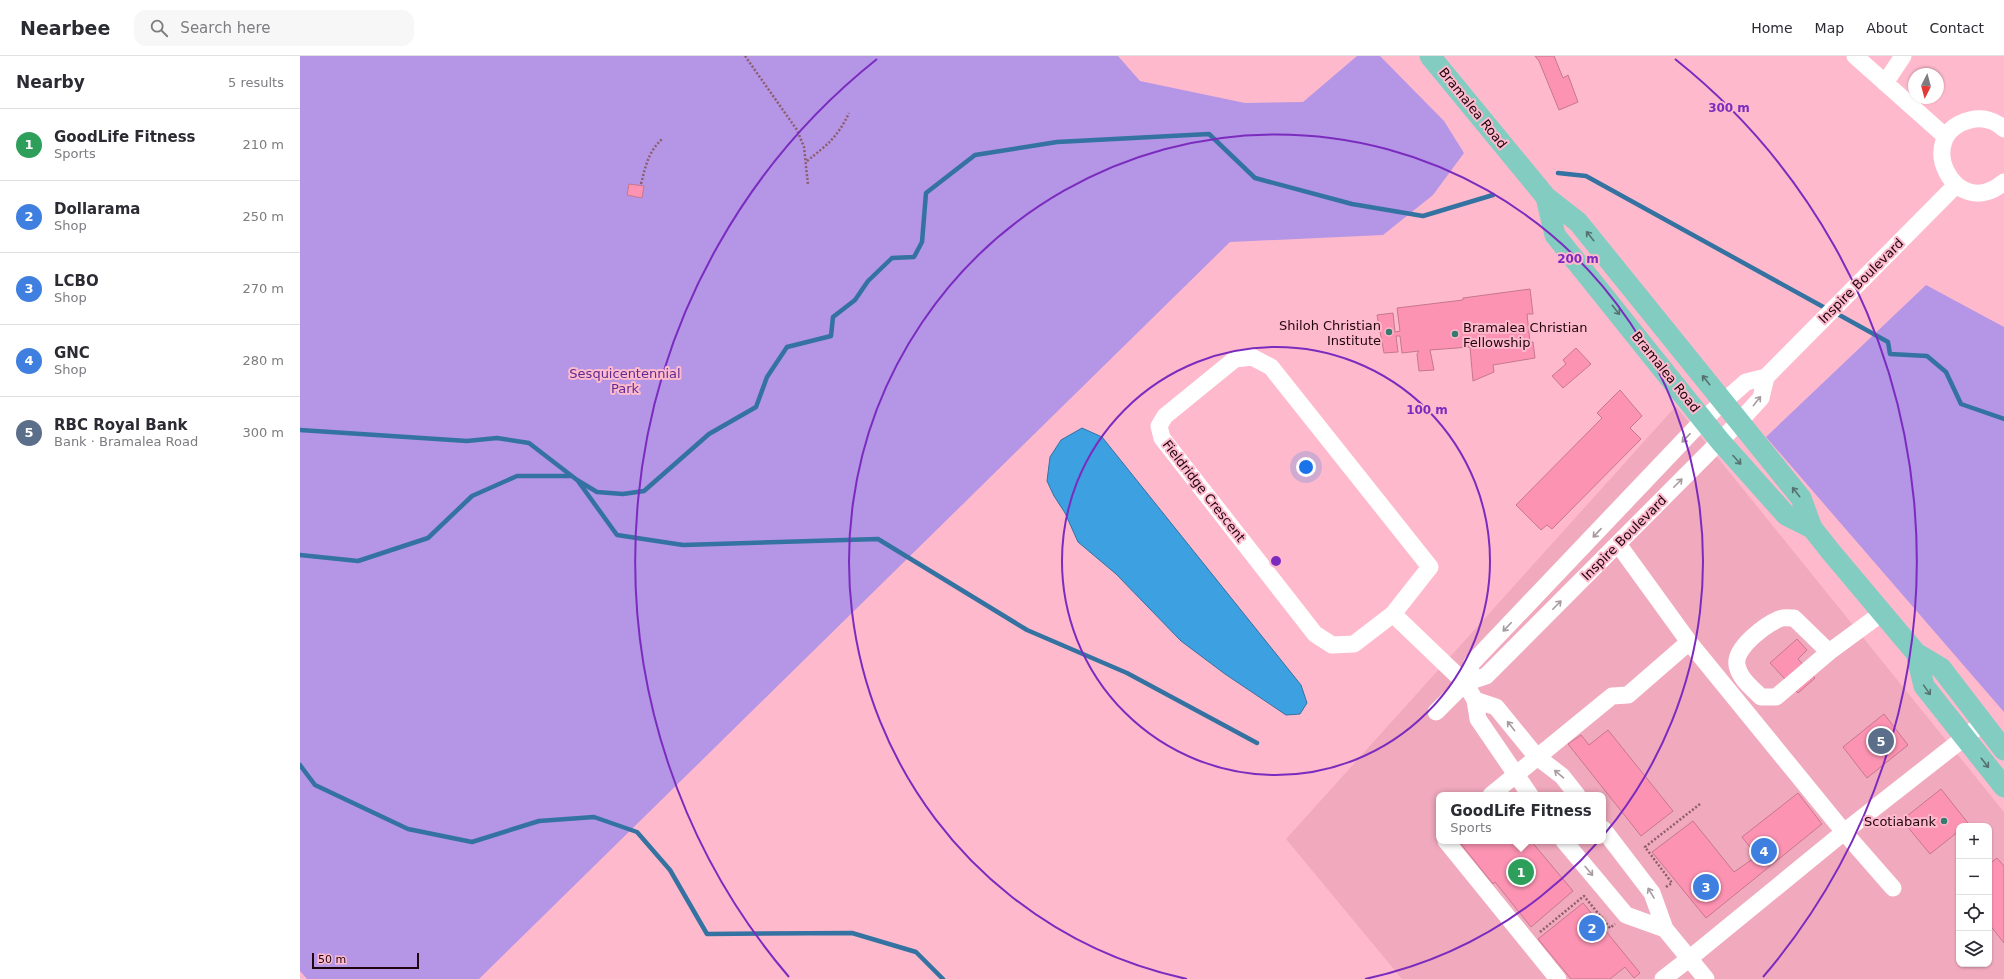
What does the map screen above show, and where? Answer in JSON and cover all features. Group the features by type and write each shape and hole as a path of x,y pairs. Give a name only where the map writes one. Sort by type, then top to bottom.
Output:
{"main road":[{"name":"Bramalea Road","path":"1430,56 1546,197 1578,222 1801,498 1812,528 1916,653 1941,668 2004,750"},
{"name":"Bramalea Road","path":"1546,197 1555,235 1704,419 1720,441 1786,515 1812,528"},
{"name":"Bramalea Road","path":"1916,653 1924,686 2004,787"}],"street":[{"path":"1855,56 1946,137"},
{"path":"1885,83 1903,56"},
{"path":"2003,125 1981,118 1971,119 1961,123 1946,137 1942,147 1941,157 1943,168 1948,177 1956,185 1963,189 1980,192 1996,188 2004,182"},
{"name":"Inspire Boulevard","path":"1436,712 1465,683 1472,663 1704,419 1746,382 1766,376 1956,185"},
{"name":"Fieldridge Crescent","path":"1252,357 1271,367 1430,567 1393,614 1354,644 1332,645 1315,634 1162,438 1159,426 1165,416 1235,359 1252,357"},
{"name":"Inspire Boulevard","path":"1465,683 1486,676 1740,421 1761,398 1766,376"},
{"path":"1618,544 1689,642 1844,832 1893,888"},
{"path":"1829,652 1794,618 1781,618 1768,625 1741,648 1737,664 1742,676 1761,697 1776,697 1829,652 1882,613"},
{"path":"1393,614 1465,683 1475,700 1478,719 1528,792"},
{"path":"1494,792 1536,756 1612,696 1628,695 1689,642"},
{"path":"1475,700 1496,707 1536,756 1562,776 1575,792"},
{"path":"1663,979 1844,832 1966,738 1983,723"},
{"path":"1606,833 1652,893 1666,929 1706,979"},
{"path":"1448,844 1558,979"},
{"path":"1566,844 1626,916 1666,929"}],"path":[{"path":"745,56 797,130 804,147 808,185"},
{"path":"806,161 830,143 840,132 849,113"},
{"path":"641,184 649,154 663,138"},
{"path":"1528,942 1584,896"}],"shaded area":[{"path":"1676,406 2004,812 2004,979 1402,979 1286,839"}],"green space":[{"name":"Sesquicentennial Park","path":"300,56 1118,56 1140,81 1245,103 1303,102 1357,56 1380,56 1444,121 1464,153 1433,195 1383,235 1230,242 479,979 307,979 300,971"},
{"path":"1926,285 2004,327 2004,712 1766,437"}],"water":[{"path":"1082,428 1102,437 1301,685 1307,703 1300,714 1286,715 1225,674 1181,641 1116,574 1078,542 1065,513 1054,496 1047,481 1050,457 1061,440"}],"building":[{"path":"1535,56 1554,56 1563,78 1568,75 1578,102 1559,110 1539,61"},
{"path":"629,184 644,186 642,198 627,195"},
{"name":"Bramalea Christian Fellowship","path":"1530,289 1533,314 1527,314 1530,342 1533,342 1535,358 1493,365 1494,372 1473,381 1470,347 1430,350 1434,370 1419,371 1417,354 1419,351 1402,353 1400,336 1396,336 1398,352 1384,353 1377,315 1393,313 1395,332 1400,331 1397,308 1463,300 1463,298"},
{"path":"1576,348 1591,364 1563,388 1552,376 1566,364 1563,360"},
{"path":"1620,390 1642,416 1630,428 1641,439 1552,529 1547,525 1541,530 1516,505 1602,418 1597,413"},
{"path":"1797,639 1807,650 1798,659 1815,678 1798,693 1770,663"},
{"path":"1884,714 1908,745 1867,778 1843,747"},
{"path":"1608,730 1673,811 1641,836 1568,744 1581,735 1589,745"},
{"path":"1941,789 1968,823 1956,823 1956,833 1930,854 1902,820"},
{"path":"1798,793 1822,824 1706,918 1652,852 1693,821 1734,872 1757,856 1742,837"},
{"path":"1461,844 1534,844 1573,891 1531,927 1495,882 1493,884"},
{"path":"1997,858 2004,866 2004,943 1992,928 1992,862"},
{"path":"1583,903 1640,973 1634,978 1625,967 1610,979 1571,979 1538,939"}],"waterway":[{"path":"300,430 467,441 497,438 529,443 577,480 597,492 623,494 644,491 709,434 756,407 767,377 787,347 831,336 833,317 855,300 868,281 892,258 914,257 922,242 926,193 975,155 1057,142 1209,134 1255,178 1352,204 1423,216 1493,195"},
{"path":"1558,173 1586,176 1827,309"},
{"path":"1834,312 1888,342 1890,354 1927,356 1946,372 1961,404 2004,419"},
{"path":"300,555 358,561 428,538 472,496 517,476 572,476"},
{"path":"578,481 617,535 683,545 878,539 1027,630 1127,673 1257,743"},
{"path":"300,765 315,785 408,829 472,842 539,821 594,817 637,832 670,870 707,934 852,933 916,952 943,979"}],"place":[{"name":"Shiloh Christian Institute","path":"1389,332"},
{"name":"Bramalea Christian Fellowship","path":"1455,334"},
{"name":"RBC Royal Bank","path":"1881,741"},
{"name":"Scotiabank","path":"1944,821"},
{"name":"GNC","path":"1764,851"},
{"name":"GoodLife Fitness","path":"1521,872"},
{"name":"LCBO","path":"1706,887"},
{"name":"Dollarama","path":"1592,928"}]}
